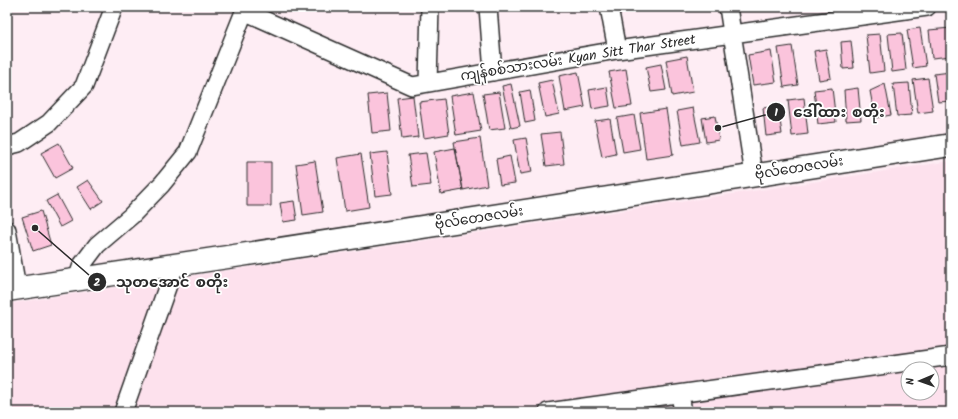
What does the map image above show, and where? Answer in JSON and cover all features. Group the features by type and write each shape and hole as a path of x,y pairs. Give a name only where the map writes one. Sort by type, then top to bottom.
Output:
{"main road":[{"name":"ဗိုလ်တေဇလမ်း","path":"12,289 951,145"}],"street":[{"path":"7,146 19,143 49,123 84,86 114,7"},
{"path":"428,83 430,7"},
{"path":"488,7 493,72"},
{"path":"609,7 617,50"},
{"path":"728,7 754,175"},
{"name":"ကျန်စစ်သားလမ်း Kyan Sitt Thar Street","path":"245,9 412,86 617,50 927,7"},
{"path":"77,279 82,265 97,246 132,216 162,184 188,152 245,9"},
{"path":"7,230 12,289"},
{"path":"123,412 175,265"},
{"path":"548,412 951,356"},
{"path":"680,394 683,412"}],"shaded area":[{"path":"951,161 951,412 7,412 7,304"}],"building":[{"path":"920,28 926,66 913,68 907,30"},
{"path":"951,28 951,56 932,58 929,30"},
{"path":"902,33 906,70 892,72 888,34"},
{"path":"880,34 884,71 870,73 866,35"},
{"path":"851,41 854,68 843,69 841,42"},
{"path":"792,46 798,85 784,87 778,48"},
{"path":"826,49 831,78 819,80 814,51"},
{"path":"771,51 776,82 753,85 748,55"},
{"path":"687,56 693,92 672,96 666,60"},
{"path":"661,64 666,90 651,92 646,67"},
{"path":"626,69 632,106 616,108 609,72"},
{"path":"578,72 585,107 565,111 559,76"},
{"path":"951,72 951,101 938,102 934,74"},
{"path":"928,78 933,111 918,113 913,80"},
{"path":"552,80 559,114 545,117 538,83"},
{"path":"909,83 912,115 897,116 893,84"},
{"path":"511,84 520,126 511,128 502,86"},
{"path":"885,84 891,115 875,118 870,91"},
{"path":"607,87 610,106 592,109 589,90"},
{"path":"832,88 836,122 818,124 814,90"},
{"path":"858,88 861,120 846,121 844,90"},
{"path":"530,90 535,121 525,123 520,92"},
{"path":"474,92 481,131 456,135 450,96"},
{"path":"499,92 505,128 489,130 483,94"},
{"path":"387,93 391,131 372,133 368,95"},
{"path":"413,96 418,137 402,139 397,98"},
{"path":"804,98 808,134 792,136 788,100"},
{"path":"444,99 449,134 424,138 419,102"},
{"path":"778,106 782,134 766,136 763,108"},
{"path":"693,108 700,142 683,145 677,111"},
{"path":"666,109 673,155 646,159 640,113"},
{"path":"634,115 640,149 623,152 617,118"},
{"path":"715,116 719,140 706,142 702,118"},
{"path":"610,119 616,154 602,157 595,121"},
{"path":"560,132 564,164 546,166 541,134"},
{"path":"480,138 487,185 463,190 454,142"},
{"path":"526,138 532,172 520,174 514,140"},
{"path":"59,143 73,168 55,178 41,153"},
{"path":"455,148 463,190 441,194 434,152"},
{"path":"387,152 392,194 375,196 370,154"},
{"path":"426,153 431,185 413,187 408,155"},
{"path":"361,154 369,207 345,211 337,158"},
{"path":"510,156 515,183 500,185 496,159"},
{"path":"315,161 323,212 303,215 296,164"},
{"path":"247,162 271,162 271,206 247,206"},
{"path":"88,180 103,201 91,209 77,187"},
{"path":"57,195 71,221 60,227 46,201"},
{"path":"294,201 297,220 283,222 280,203"},
{"path":"41,211 51,245 33,251 22,217"}],"place":[{"name":"ဒေါ်ထား စတိုး","path":"718,128"},
{"name":"သုတအောင် စတိုး","path":"35,228"}]}
